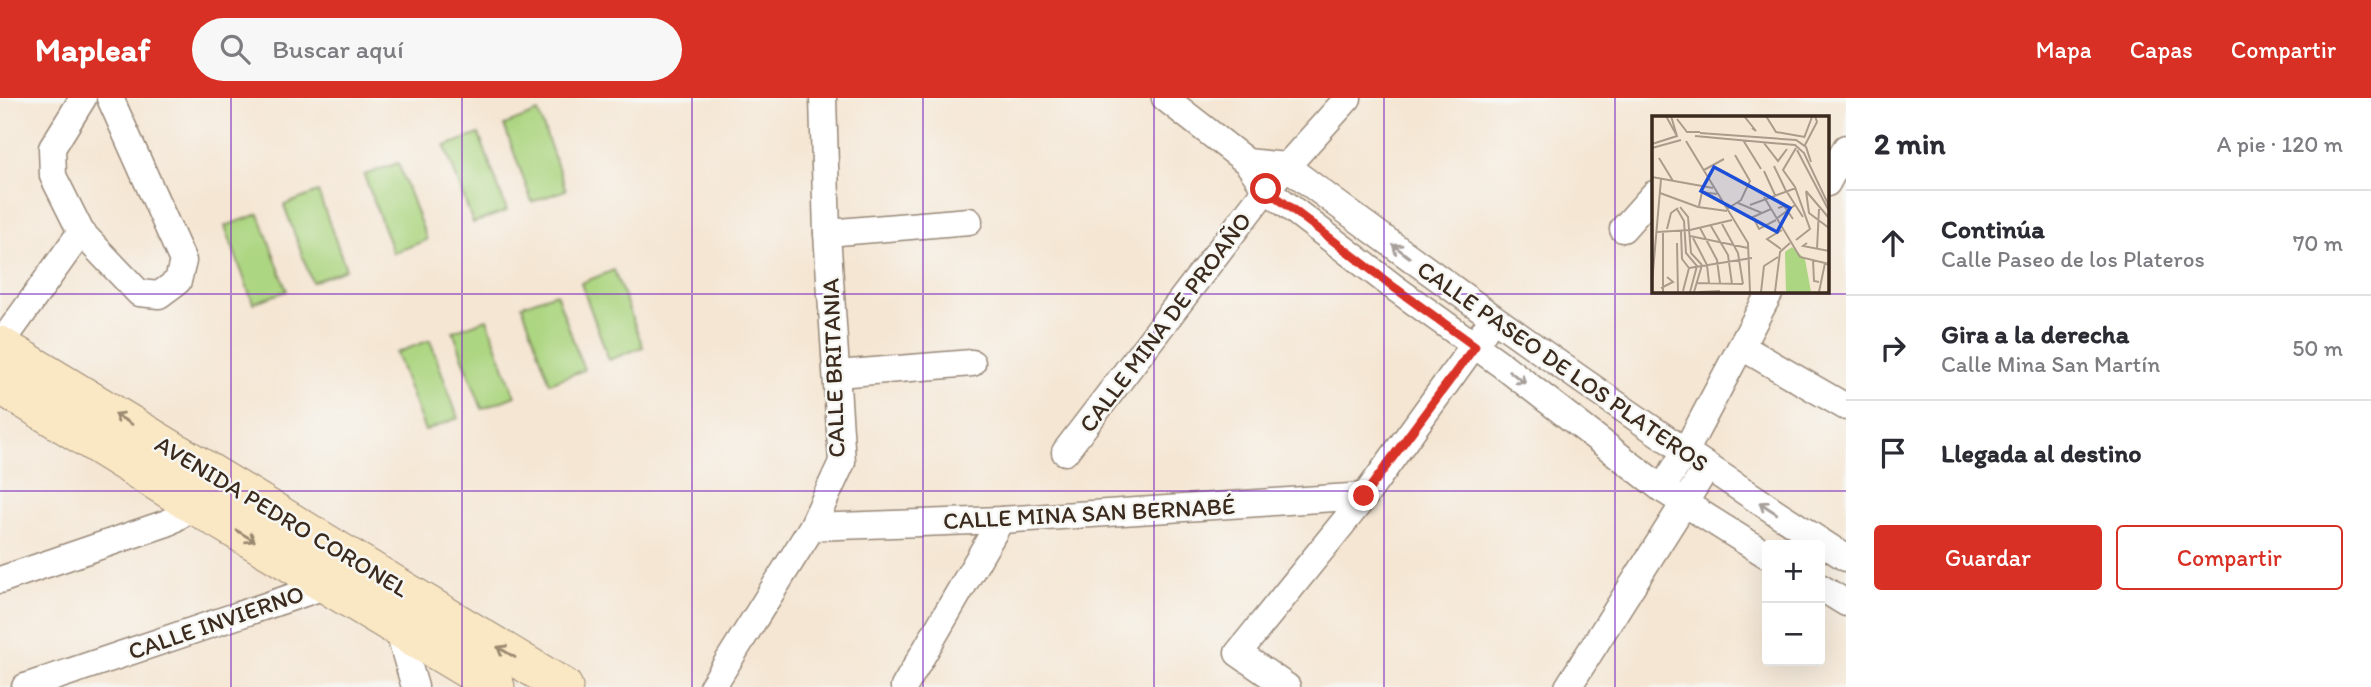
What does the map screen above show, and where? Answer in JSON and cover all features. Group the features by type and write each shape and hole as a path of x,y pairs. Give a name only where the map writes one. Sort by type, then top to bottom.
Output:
{"main road":[{"name":"AVENIDA PEDRO CORONEL","path":"0,345 564,687"},
{"name":"AVENIDA PEDRO CORONEL","path":"0,385 496,687"}],"street":[{"path":"83,98 52,148 52,176 81,232 139,293 159,295 178,281 183,261 110,98"},
{"name":"CALLE BRITANIA","path":"712,687 812,527 842,462 827,233 823,98"},
{"name":"CALLE PASEO DE LOS PLATEROS","path":"1165,98 1247,162 1266,189 1395,288 1662,489 1762,552"},
{"name":"CALLE MINA DE PROAÑO","path":"1065,452 1266,189 1348,98"},
{"path":"1828,181 1846,148"},
{"path":"1247,162 1286,166"},
{"name":"CALLE PASEO DE LOS PLATEROS","path":"1286,166 1493,318 1707,467 1846,558"},
{"path":"1828,184 1846,194"},
{"path":"1623,229 1652,196"},
{"path":"827,233 969,222"},
{"path":"0,345 81,232"},
{"path":"1662,489 1685,452 1770,292"},
{"path":"1287,687 1238,653 1364,496 1493,318"},
{"path":"1742,347 1846,407"},
{"path":"837,373 972,363"},
{"path":"1568,687 1707,467"},
{"name":"CALLE MINA SAN BERNABÉ","path":"812,527 1001,520 1364,496"},
{"path":"0,580 167,523 195,506"},
{"path":"904,687 1001,520"},
{"name":"CALLE INVIERNO","path":"25,687 328,585"},
{"path":"401,588 398,629 415,687"},
{"path":"1825,590 1846,603"}],"green space":[{"path":"538,112 566,190 532,202 504,125"},
{"path":"479,134 507,211 473,223 445,146"},
{"path":"398,163 427,240 393,253 364,175"},
{"path":"318,192 346,269 312,282 284,205"},
{"path":"259,214 287,291 253,303 225,226"},
{"path":"614,270 643,347 609,360 581,283"},
{"path":"556,293 584,370 550,383 522,305"},
{"path":"487,319 515,396 482,409 453,331"},
{"path":"430,340 458,418 425,431 396,353"}],"route":[{"path":"1266,189 1475,346 1364,496"}]}
